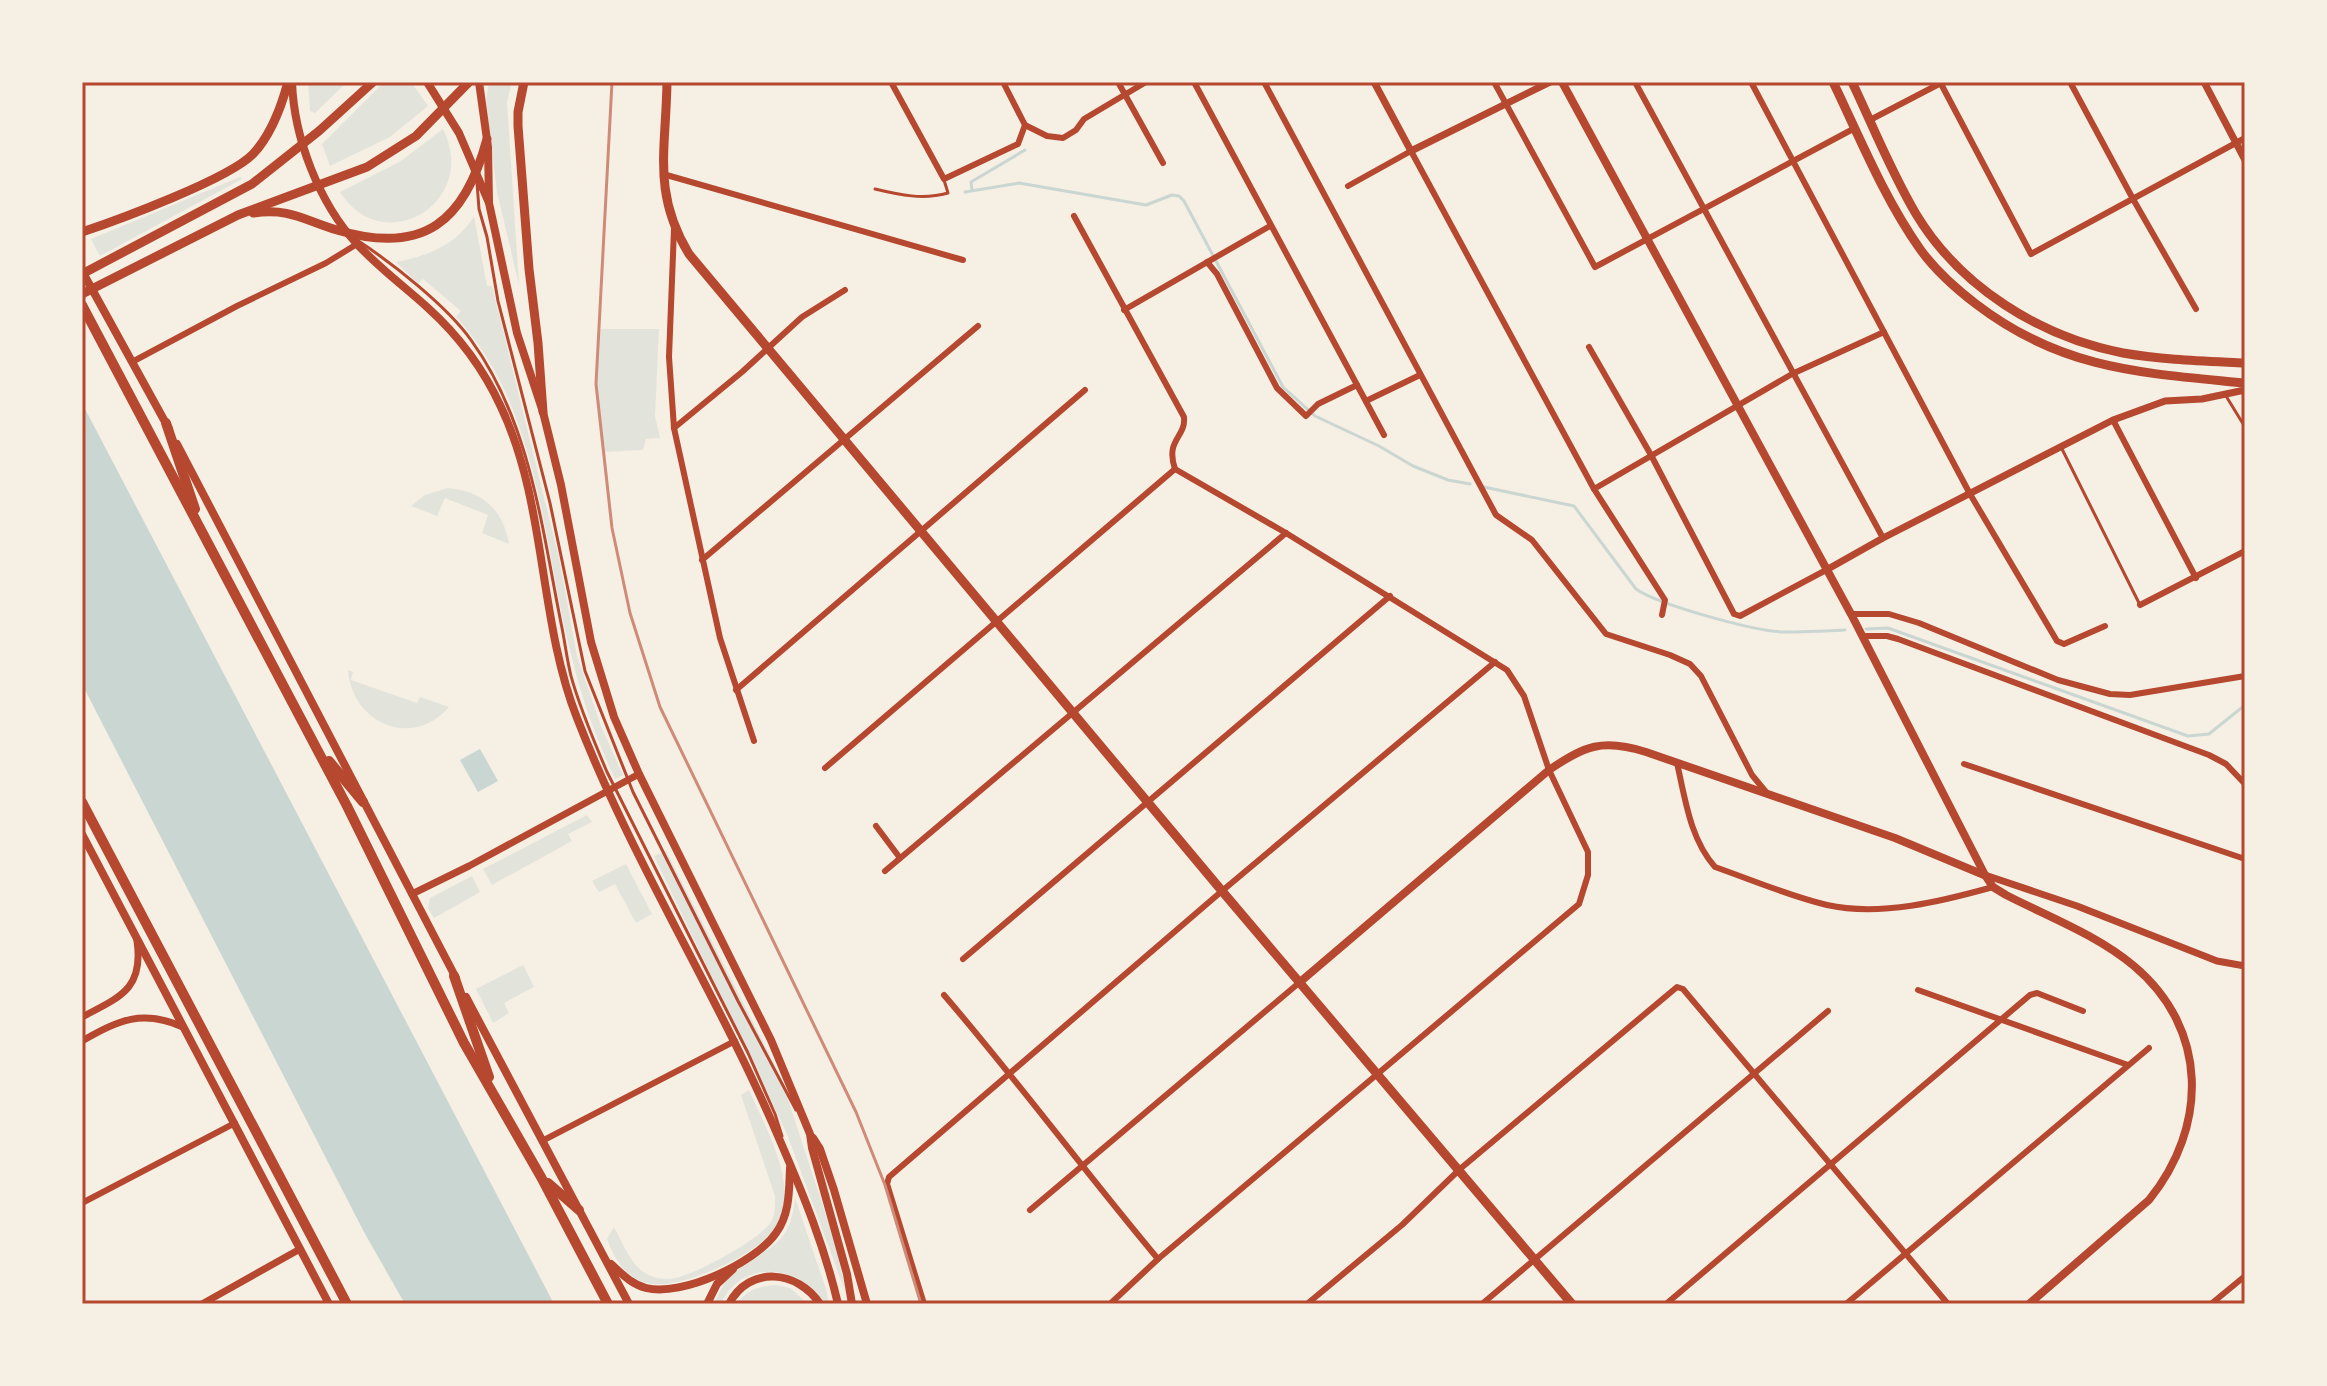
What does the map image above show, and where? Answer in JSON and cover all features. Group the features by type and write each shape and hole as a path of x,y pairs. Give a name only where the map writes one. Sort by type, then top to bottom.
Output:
{"highway":[{"path":"82,305 373,855 464,1043 541,1177 608,1304"},
{"path":"166,423 201,530"},
{"path":"309,733 363,802"},
{"path":"82,802 347,1304"},
{"path":"454,976 495,1098"},
{"path":"541,1177 579,1210"}],"main road":[{"path":"290,82 302,143 319,184 347,233 429,308 465,347 500,405 520,456 545,576 558,664 578,722 735,1041 790,1163 828,1261 838,1304"},
{"path":"82,232 241,164 259,147 274,122 290,82"},
{"path":"373,82 252,184 82,272 166,423 629,1304"},
{"path":"427,82 444,107 489,203"},
{"path":"82,294 238,215 342,178 390,154 416,136 469,82"},
{"path":"479,82 487,139 489,203 517,333 543,412 561,485 600,676 639,774 771,1040 825,1165 867,1304"},
{"path":"524,82 518,126 543,412"},
{"path":"667,82 665,195 674,229 689,254 1572,1304"},
{"path":"1562,82 1828,569 1985,875 1993,887 2108,947 2155,986 2176,1016 2189,1049 2192,1078 2187,1133 2165,1180 2133,1215 2029,1304"},
{"path":"1833,82 1890,200 1922,252 1956,288 1993,318 2027,339 2093,363 2153,375 2245,383"},
{"path":"1852,82 1905,194 1933,238 1963,272 2017,313 2077,341 2124,353 2245,363"},
{"path":"238,215 287,213 347,233 389,238 432,229 459,206 476,172 487,139"},
{"path":"1300,982 1549,770 1582,749 1612,744 1766,792 1895,838 1985,875"},
{"path":"82,834 86,852 136,935 329,1304"},
{"path":"810,1134 852,1304"},
{"path":"607,1260 631,1282 647,1288 668,1290 686,1287 762,1251 778,1232 788,1204 790,1163"},
{"path":"707,1304 717,1284 739,1263"},
{"path":"729,1304 733,1296 751,1281 775,1276 800,1283 820,1304"}],"street":[{"path":"891,82 944,179 1018,144 1025,125"},
{"path":"1003,82 1025,125 1047,136 1063,138 1076,130 1084,119 1146,82"},
{"path":"1118,82 1163,163"},
{"path":"1194,82 1384,435"},
{"path":"1264,82 1496,515 1532,540 1605,633 1690,664 1701,676 1752,775 1766,792"},
{"path":"1374,82 1594,489 1664,603 1662,615"},
{"path":"1494,82 1593,267 1855,128"},
{"path":"1348,186 1550,82"},
{"path":"1635,82 1883,538"},
{"path":"1751,82 1970,494 2060,643 2105,626"},
{"path":"1870,120 1941,82 2031,254 2245,138"},
{"path":"2070,82 2196,309"},
{"path":"2204,82 2245,160"},
{"path":"663,174 963,260"},
{"path":"1074,216 1184,417 1185,423 1171,449 1175,469 1286,533 1507,670 1524,696 1549,770 1588,852 1588,875 1579,904 1158,1259 1110,1304"},
{"path":"1124,310 1270,226"},
{"path":"674,229 669,357 674,428 720,638 754,741"},
{"path":"132,362 326,263 357,244"},
{"path":"1208,262 1277,388 1306,416 1315,407 1357,385"},
{"path":"674,428 802,317 845,290"},
{"path":"702,560 978,326"},
{"path":"1594,489 1792,374 1884,332"},
{"path":"1589,347 1737,616 2113,420 2154,403 2202,399 2245,390"},
{"path":"1366,401 1420,375"},
{"path":"736,690 1085,390"},
{"path":"2113,420 2196,578"},
{"path":"825,768 1175,469"},
{"path":"885,871 1286,533"},
{"path":"2140,605 2245,551"},
{"path":"963,959 1390,596"},
{"path":"1851,614 1889,614 1919,623 2058,680 2091,690 2130,695 2245,676"},
{"path":"1862,636 1898,639 2154,733 2218,759 2245,784"},
{"path":"924,1304 887,1184 889,1177 1495,662"},
{"path":"1677,763 1697,838 1705,856 1715,867 1830,905 1879,908 1940,902 1993,887"},
{"path":"1964,764 2245,859"},
{"path":"412,894 639,774"},
{"path":"876,826 900,858"},
{"path":"1985,875 2077,906 2217,961 2245,966"},
{"path":"82,1017 110,1002 133,983 138,966 136,935"},
{"path":"1030,1210 1300,982"},
{"path":"1307,1304 1402,1225 1460,1169 1677,987 1683,989 1948,1304"},
{"path":"1918,990 2128,1065"},
{"path":"1666,1304 2033,993 2083,1011"},
{"path":"944,995 1158,1259"},
{"path":"1482,1304 1828,1011"},
{"path":"82,1041 119,1022 139,1017 157,1017 183,1027"},
{"path":"542,1141 735,1041"},
{"path":"1846,1304 2149,1048"},
{"path":"82,1203 235,1123"},
{"path":"202,1304 300,1249"},
{"path":"2211,1304 2245,1276"}],"lane":[{"path":"476,172 479,209 498,301 550,503 585,671 628,780 778,1080 810,1134"},
{"path":"875,189 931,197 947,194 944,179"},
{"path":"347,233 387,260 453,319 470,338 492,373 523,448 570,674 612,789 748,1053 775,1114 790,1163"},
{"path":"2225,394 2245,427"},
{"path":"2061,446 2140,605"}],"shaded area":[{"path":"308,82 347,82 315,113 310,111"},
{"path":"384,82 411,82 428,106 390,137 330,166 322,144"},
{"path":"489,82 512,82 507,102 519,285 497,192 486,101"},
{"path":"443,129 451,156 449,180 438,199 422,214 401,221 379,221 358,212 340,192 401,161"},
{"path":"240,177 242,179 100,256 91,239"},
{"path":"474,216 487,286 492,286 559,558 577,656 601,726 623,775 615,779 590,720 576,674 535,479 506,393 484,353 456,317 461,311 423,279 418,284 396,262 440,248 459,235"},
{"path":"598,329 659,329 655,416 660,438 646,439 643,450 602,452 596,384"},
{"path":"82,403 554,1304 405,1304 364,1232 82,684"},
{"path":"448,488 471,493 489,504 502,521 509,544 482,533 488,515 445,498 437,516 411,506 425,495"},
{"path":"348,670 353,672 351,680 417,703 420,697 449,707 434,720 418,727 402,728 386,724 360,704 352,689"},
{"path":"480,749 498,781 478,792 460,760"},
{"path":"587,815 592,822 568,834 572,841 492,885 483,869"},
{"path":"666,851 780,1075 837,1249 845,1291 787,1134 654,856"},
{"path":"626,864 652,914 636,923 615,884 599,892 592,881"},
{"path":"472,876 480,892 434,918 428,908 430,898"},
{"path":"523,965 534,987 504,1003 509,1013 493,1023 476,989"},
{"path":"749,1090 782,1170 784,1204 780,1219 762,1242 718,1268 668,1284 639,1280 616,1259 607,1239 614,1227 638,1268 654,1277 670,1279 698,1270 725,1256 771,1223 775,1196 741,1095"},
{"path":"795,1198 829,1304 823,1304 801,1280 771,1272 756,1273 742,1279 730,1289 721,1304 714,1304 730,1277 781,1239 792,1216"},
{"path":"776,1285 790,1288 808,1304 736,1304 754,1290"}],"waterway":[{"path":"972,190 971,182 1025,150"},
{"path":"965,192 1019,183 1146,205 1172,195 1179,196 1283,387 1315,416 1413,466 1448,480 1470,484"},
{"path":"1484,487 1574,506 1636,589 1665,602 1769,631 1845,630"},
{"path":"1866,629 1888,628 2188,736 2209,734 2245,705"}],"railway":[{"path":"612,82 596,384 612,528 630,613 660,707 856,1112 885,1185 921,1304"}]}
